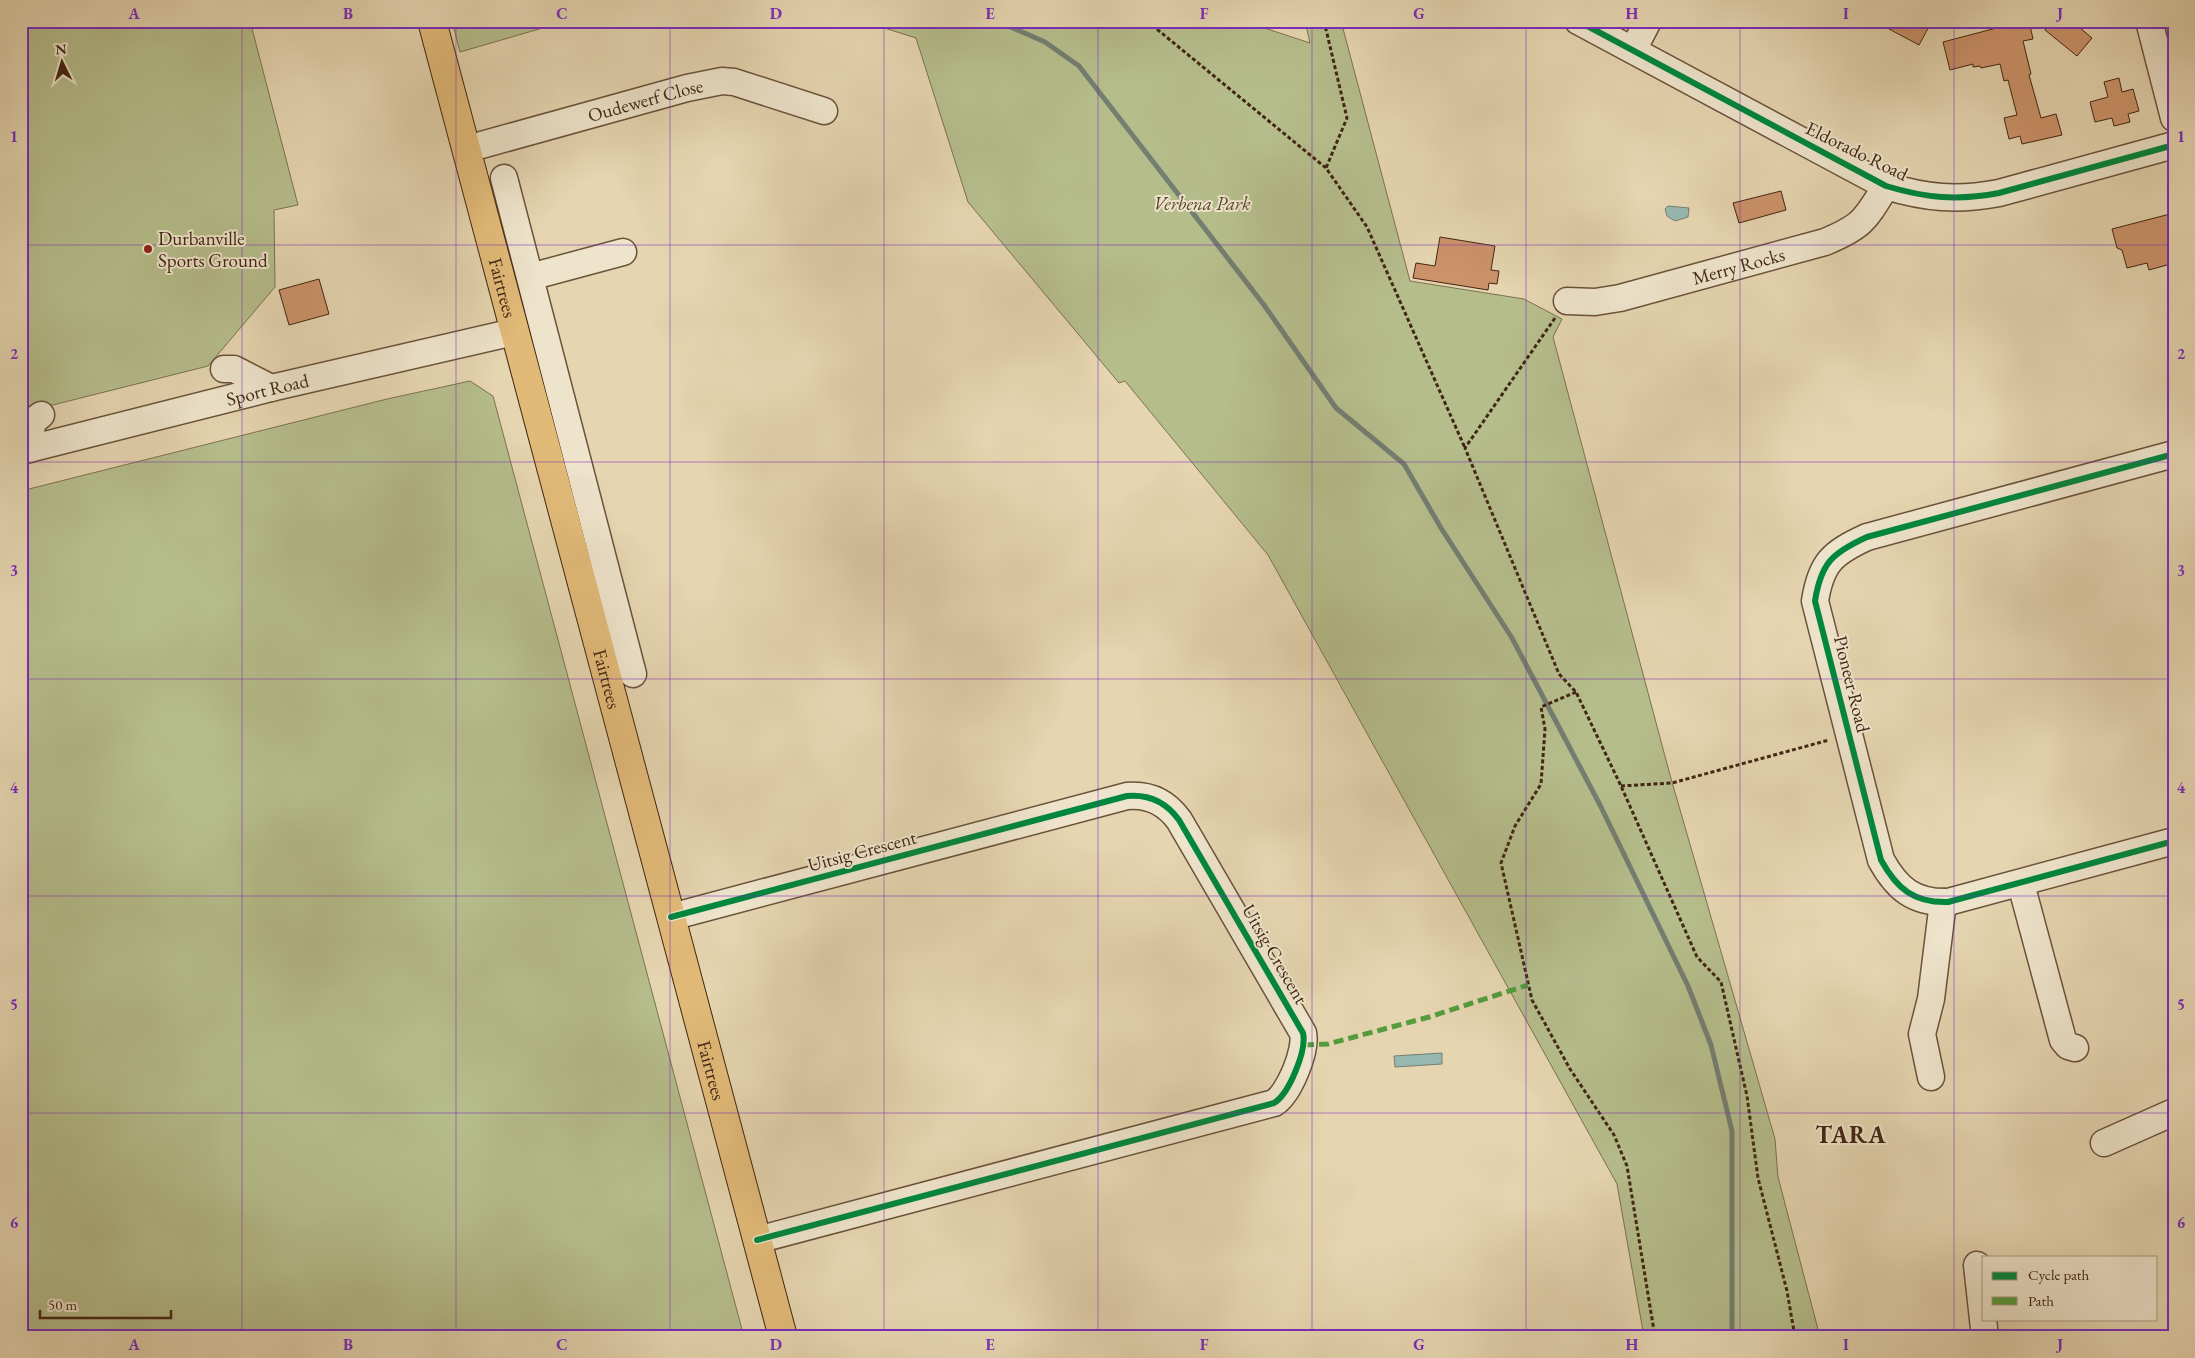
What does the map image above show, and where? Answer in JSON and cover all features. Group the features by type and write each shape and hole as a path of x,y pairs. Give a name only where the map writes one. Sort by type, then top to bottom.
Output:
{"main road":[{"name":"Fairtrees","path":"432,21 783,1337"}],"street":[{"name":"Eldorado Road","path":"1578,21 1886,186 1927,197 1972,198 1999,193 2174,145"},
{"path":"1633,50 1648,21"},
{"path":"2149,21 2174,118"},
{"name":"Oudewerf Close","path":"467,149 687,88 722,81 753,87 824,111"},
{"path":"504,178 634,674"},
{"name":"Merry Rocks","path":"1567,302 1596,302 1620,298 1825,242 1852,230 1862,223 1886,186"},
{"path":"530,277 623,252"},
{"name":"Sport Road","path":"24,446 514,332"},
{"path":"224,368 234,369 271,388"},
{"path":"24,446 32,422 41,415"},
{"name":"Pioneer Road","path":"2174,454 1867,537 1834,555 1824,567 1818,584 1815,602 1881,860 1891,878 1904,890 1919,898 1943,902 1966,898 2174,842"},
{"path":"576,559 601,551"},
{"name":"Uitsig Crescent","path":"671,917 1119,798 1145,796 1161,802 1179,820 1303,1033 1303,1050 1285,1094 1274,1103 757,1240"},
{"path":"2021,884 2063,1040 2068,1046 2075,1048"},
{"path":"1931,1078 1922,1034 1930,999 1943,902"},
{"path":"2104,1143 2174,1112"},
{"path":"1977,1265 1982,1305"},
{"path":"1984,1320 1986,1337"}],"path":[{"path":"1147,21 1326,168 1367,227 1465,448 1559,674 1576,692 1621,786 1697,957 1721,982 1747,1096 1758,1178 1787,1291 1795,1337"},
{"path":"1324,21 1347,118 1326,168"},
{"path":"1465,448 1567,302"},
{"path":"1576,692 1558,698 1541,707 1545,729 1541,784 1514,826 1501,863 1532,1000 1570,1070 1614,1134 1628,1166 1655,1337"},
{"path":"1621,786 1672,782 1849,735"}],"green space":[{"name":"Durbanville Sports Ground","path":"21,21 250,21 298,205 274,210 275,287 208,366 21,413"},
{"path":"452,21 567,21 460,52"},
{"name":"Verbena Park","path":"862,21 1243,21 1310,43 1305,21 1341,21 1410,281 1524,299 1562,319 1553,337 1670,775 1775,1139 1778,1177 1820,1337 1644,1337 1617,1184 1268,555 1125,381 1119,383 968,202 916,38"},
{"path":"2158,21 2174,21 2174,80"},
{"path":"470,381 493,396 744,1337 21,1337 21,491 387,399"}],"water":[{"path":"1668,206 1689,208 1688,217 1675,221 1667,216 1665,209"},
{"path":"1442,1053 1442,1064 1395,1067 1394,1056"}],"building":[{"path":"1874,21 1932,21 1919,45"},
{"path":"2029,21 2033,39 2023,41 2031,74 2029,75 2041,118 2056,114 2062,135 2022,144 2020,136 2009,139 2004,118 2017,115 2008,80 2004,81 2000,64 1981,68 1980,66 1973,67 1973,64 1950,70 1943,42"},
{"path":"2052,21 2084,21 2079,27 2092,38 2077,56 2045,30"},
{"path":"2119,78 2122,92 2133,89 2139,111 2128,114 2130,122 2114,126 2112,118 2095,122 2090,102 2108,97 2104,82"},
{"path":"1781,191 1786,210 1739,223 1733,203"},
{"path":"2170,214 2174,227 2174,263 2149,270 2147,263 2127,268 2122,250 2117,248 2112,229"},
{"path":"1440,237 1495,246 1491,270 1499,271 1497,284 1489,283 1488,290 1413,278 1416,263 1435,266"},
{"path":"319,279 329,314 289,325 279,290"}],"waterway":[{"path":"997,21 1045,42 1079,66 1264,305 1336,408 1404,464 1441,528 1512,638 1600,805 1688,986 1711,1045 1732,1131 1732,1337"}],"marked path":[{"path":"1304,1045 1328,1044 1429,1017 1528,985"}],"cycle path":[{"path":"1578,21 1886,186 1928,196 1969,197 1999,193 2174,145"},
{"path":"2174,454 1867,537 1845,548 1830,561 1821,577 1815,601 1881,860 1893,879 1908,892 1925,900 1948,902 2174,841"},
{"path":"671,917 1127,796 1143,796 1163,804 1179,820 1303,1033 1304,1041 1296,1071 1285,1091 1274,1103 757,1240"}],"place":[{"name":"Durbanville Sports Ground","path":"148,249"}],"district":[{"name":"TARA","path":"1851,1134"}]}
